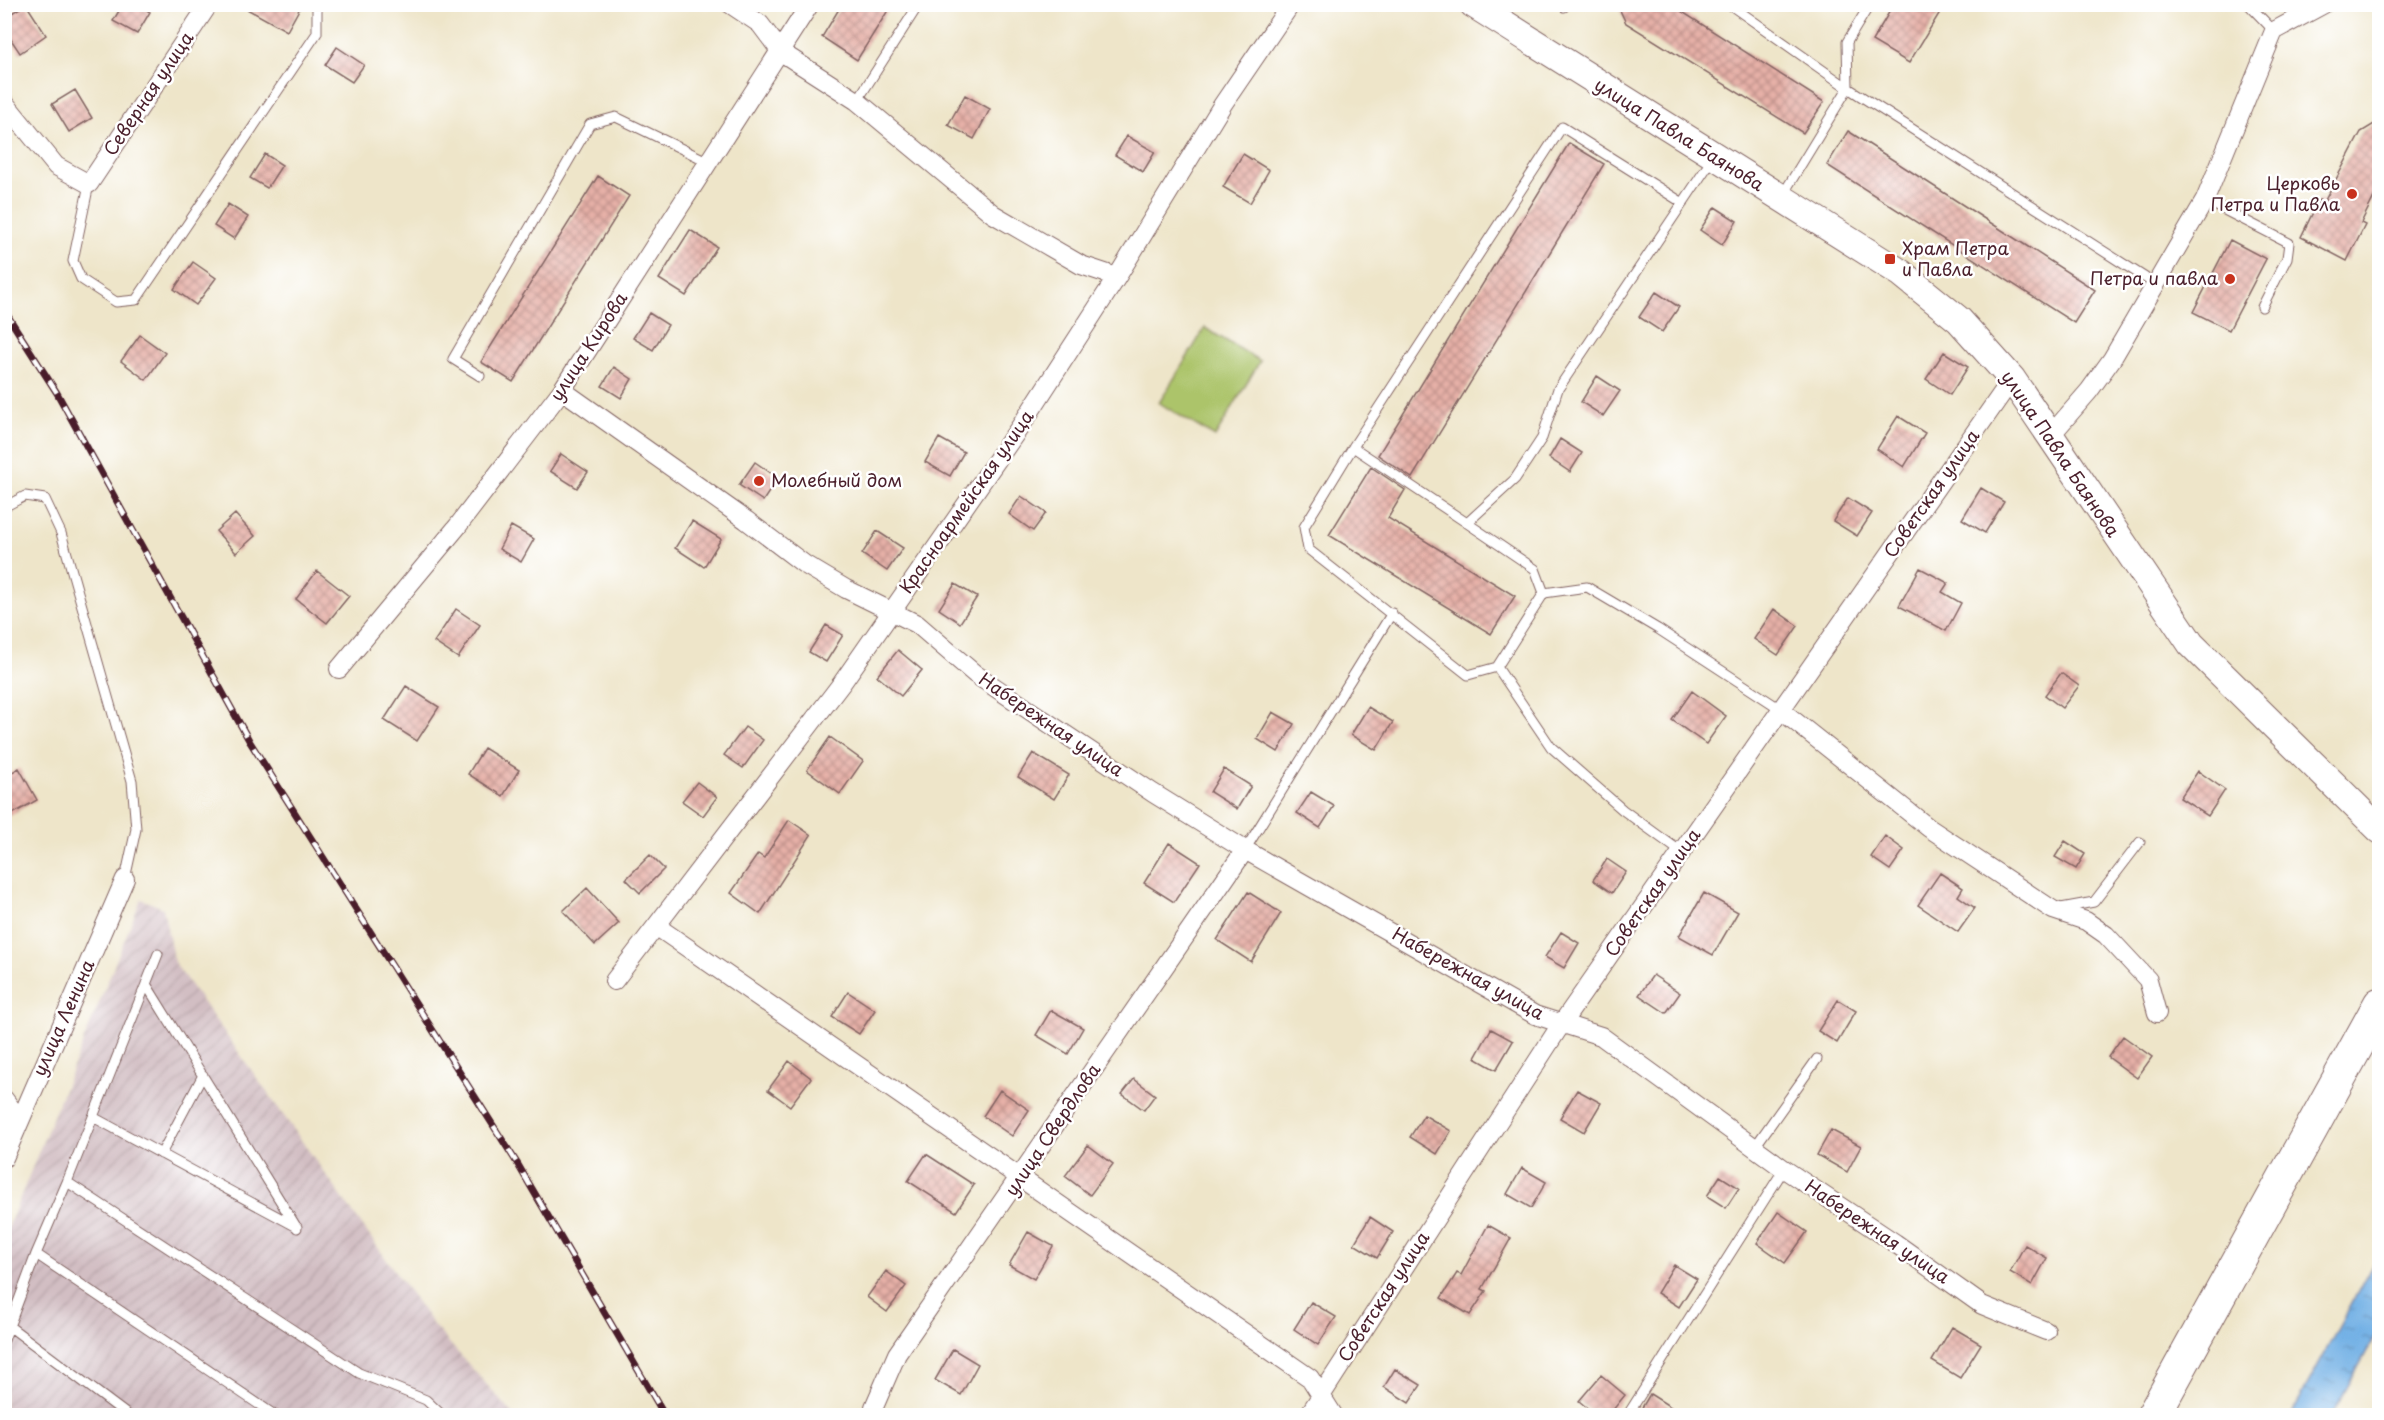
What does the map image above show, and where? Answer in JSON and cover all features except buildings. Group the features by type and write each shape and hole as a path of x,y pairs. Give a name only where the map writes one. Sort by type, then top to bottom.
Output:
{"highway":[{"path":"2153,1416 2379,1004"}],"main road":[{"name":"улица Павла Баянова","path":"1473,4 1901,273 1959,320 2012,379 2191,644 2379,830"}],"street":[{"name":"Северная улица","path":"89,184 209,4"},
{"path":"730,4 760,24 781,52 857,101 993,214 1081,265 1117,277"},
{"name":"улица Кирова","path":"339,669 457,527 562,390 810,4"},
{"name":"Красноармейская улица","path":"614,981 842,683 1022,424 1117,277 1222,104 1292,4"},
{"path":"2050,436 2089,392 2112,360 2205,200 2274,31 2324,4"},
{"path":"4,102 56,166 89,184"},
{"name":"Советская улица","path":"1308,1416 1562,1023 2012,379"},
{"name":"Набережная улица","path":"562,390 804,564 917,624 985,681 1153,793 1245,850 1535,1015 1601,1036 1754,1148 1982,1305 2046,1331"},
{"path":"1782,711 1929,828 2052,910 2086,921 2106,934 2148,980 2157,1013"},
{"name":"улица Свердлова","path":"874,1416 874,1407 897,1354 1245,850"},
{"name":"улица Ленина","path":"4,1158 125,879"},
{"path":"656,926 1310,1378 1334,1416"},
{"path":"4,1099 13,1111 21,1116"}],"lane":[{"path":"89,184 73,261 81,279 116,302 136,300 317,33 317,4"},
{"path":"857,101 919,4"},
{"path":"1730,4 1848,88 2155,284"},
{"path":"1781,198 1848,88 1847,42 1870,4"},
{"path":"2248,4 2274,31"},
{"path":"480,376 453,359 590,124 616,117 709,162"},
{"path":"1683,203 1562,127 1353,447 1305,527 1308,549 1468,675 1497,667 1544,593 1587,587 1658,629 1782,711"},
{"path":"1467,523 1515,479 1542,438 1558,390 1714,156"},
{"path":"2205,200 2289,243 2287,258 2262,307"},
{"path":"1353,447 1535,569 1544,593"},
{"path":"4,507 25,496 45,499 61,533 132,781 136,829 125,879"},
{"path":"1245,850 1392,613"},
{"path":"1497,667 1551,747 1623,810 1681,852"},
{"path":"2052,910 2094,902 2140,842"},
{"path":"4,1340 36,1254 158,954"},
{"path":"93,1117 297,1228 146,984"},
{"path":"1754,1148 1817,1059"},
{"path":"161,1154 203,1075"},
{"path":"1627,1416 1784,1169"},
{"path":"67,1182 360,1373 426,1400 443,1416"},
{"path":"36,1254 276,1416"},
{"path":"9,1326 129,1416"}],"shaded area":[{"path":"141,899 163,908 174,962 434,1326 514,1415 5,1416 5,1235"}],"green space":[{"path":"1205,328 1260,361 1215,437 1159,403"}],"water":[{"path":"2379,1253 2379,1329 2332,1415 2291,1415"}],"railway":[{"path":"4,310 57,393 250,742 517,1163 665,1416"}],"place":[{"name":"Церковь Петра и Павла","path":"2352,194"},
{"name":"Храм Петра и Павла","path":"1890,259"},
{"name":"Петра и павла","path":"2230,279"},
{"name":"Молебный дом","path":"759,481"}]}
